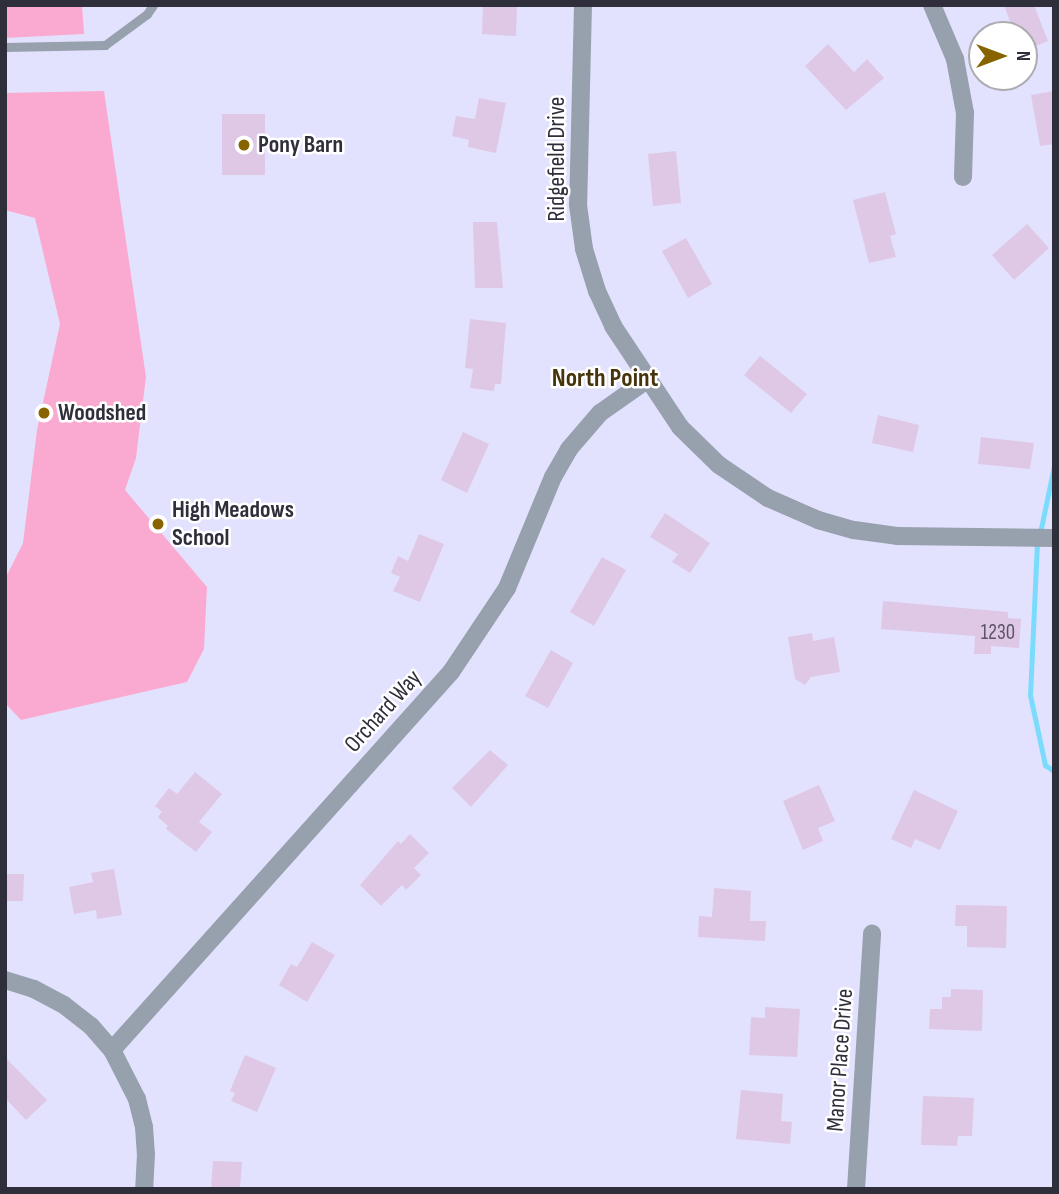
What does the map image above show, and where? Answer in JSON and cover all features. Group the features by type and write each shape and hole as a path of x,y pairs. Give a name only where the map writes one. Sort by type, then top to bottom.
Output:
{"street":[{"name":"Ridgefield Drive","path":"583,5 578,205 584,248 597,291 613,326 680,427 719,465 768,498 818,520 854,530 897,536 1054,538"},
{"path":"932,5 945,31 958,72 965,113 963,177"},
{"name":"Orchard Way","path":"112,1050 452,672 507,587 553,477 569,449 600,413 647,380"},
{"name":"Manor Place Drive","path":"856,1189 872,934"},
{"path":"5,980 34,989 64,1004 91,1026 112,1050 134,1091 144,1126 144,1189"}],"lane":[{"path":"5,47 105,46 147,14 153,5"}],"shaded area":[{"path":"5,5 82,5 84,34 5,38"},
{"path":"104,91 146,377 136,458 125,490 207,587 204,649 187,682 21,720 5,703 5,579 23,543 37,430 60,324 35,218 5,210 5,93"}],"building":[{"path":"483,5 517,5 516,36 482,34"},
{"path":"1004,5 1034,5 1048,41 1038,45 1038,21 1010,21"},
{"path":"828,44 854,72 867,59 884,78 846,110 805,66"},
{"path":"1054,91 1054,144 1040,146 1031,95"},
{"path":"479,98 506,103 496,153 468,147 469,140 452,136 456,116 475,119"},
{"name":"Pony Barn","path":"222,114 265,114 265,175 222,175"},
{"path":"676,151 681,203 653,206 648,154"},
{"path":"885,192 896,234 890,236 896,257 869,263 853,200"},
{"path":"473,222 497,222 503,288 475,288"},
{"path":"1027,224 1049,248 1014,280 992,255"},
{"path":"686,238 712,284 688,298 662,251"},
{"path":"470,319 506,323 501,384 495,384 494,391 470,388 473,369 465,368"},
{"path":"760,356 807,394 791,413 744,375"},
{"path":"878,415 919,425 913,452 872,443"},
{"path":"463,432 489,444 467,493 441,480"},
{"path":"981,437 1034,443 1030,469 978,464"},
{"path":"665,513 710,543 690,573 672,562 678,554 650,537"},
{"path":"419,534 444,544 420,602 393,591 400,577 391,573 398,556 408,561"},
{"path":"602,557 626,570 594,626 570,612"},
{"path":"883,601 1008,612 1008,618 1021,619 1019,648 991,646 991,654 974,654 975,636 881,629"},
{"path":"812,633 813,641 834,637 840,672 811,677 805,685 795,679 788,637"},
{"path":"551,650 573,663 548,708 525,696"},
{"path":"490,750 508,765 471,807 452,788"},
{"path":"195,772 222,794 199,822 212,832 196,852 166,829 168,826 158,817 162,812 155,806 169,788 177,794"},
{"path":"819,785 835,821 818,828 823,841 803,850 783,801"},
{"path":"914,790 958,811 940,850 915,839 911,848 891,839"},
{"path":"410,834 429,853 414,868 421,875 406,890 402,885 381,906 360,885 398,841 401,844"},
{"path":"114,869 122,915 97,919 96,910 74,914 69,887 93,882 91,873"},
{"path":"5,874 24,874 23,901 5,901"},
{"path":"714,888 751,891 750,921 766,921 765,941 698,937 699,916 712,917"},
{"path":"956,905 1007,906 1006,948 967,947 967,926 955,926"},
{"path":"312,942 335,955 307,1002 279,985 291,964 297,967"},
{"path":"951,989 983,990 982,1031 929,1029 930,1009 942,1009 942,997 951,997"},
{"path":"765,1007 800,1009 797,1057 749,1055 751,1017 765,1018"},
{"path":"245,1055 276,1068 257,1112 231,1101 235,1093 230,1091"},
{"path":"5,1057 47,1100 26,1120 5,1098"},
{"path":"741,1090 783,1094 781,1121 792,1122 790,1144 736,1139"},
{"path":"923,1096 974,1098 972,1136 958,1136 957,1146 921,1145"},
{"path":"213,1161 242,1162 240,1189 211,1189"}],"waterway":[{"path":"1040,533 1054,466"},
{"path":"1037,542 1030,695 1045,765 1054,771"}],"place":[{"name":"Pony Barn","path":"244,145"},
{"name":"Woodshed","path":"44,413"},
{"name":"High Meadows School","path":"158,524"}],"district":[{"name":"North Point","path":"605,379"}]}
